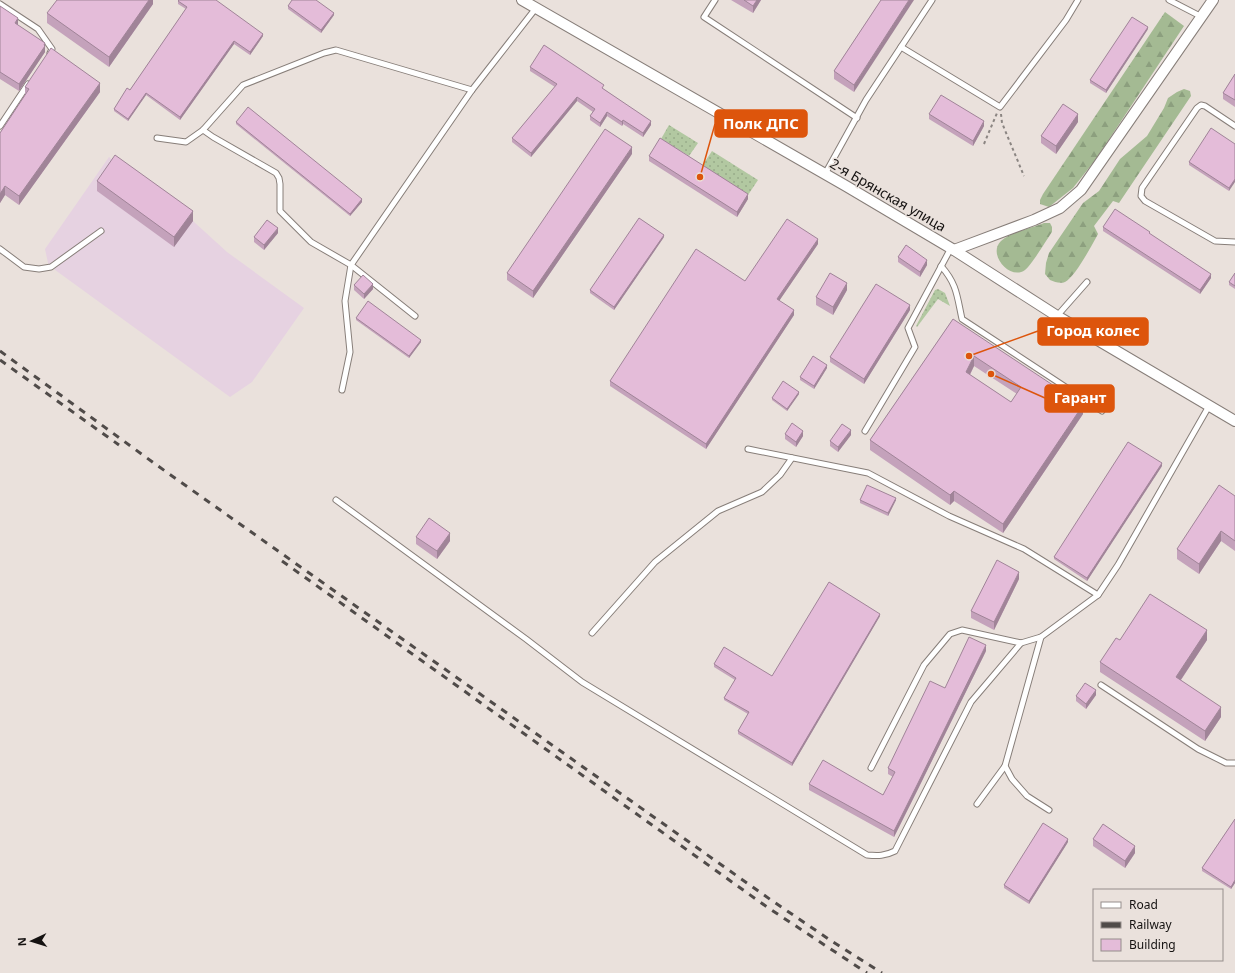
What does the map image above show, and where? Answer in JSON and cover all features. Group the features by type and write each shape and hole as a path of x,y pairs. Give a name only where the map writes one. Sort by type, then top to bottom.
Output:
{"street":[{"name":"2-я Брянская улица","path":"522,0 953,249 1057,316 1235,421"},
{"path":"953,249 1034,220 1060,208 1081,190 1214,0"}],"lane":[{"path":"715,0 704,17 857,118"},
{"path":"825,174 866,100 932,0"},
{"path":"901,46 1000,107 1066,20 1078,0"},
{"path":"1169,0 1202,17"},
{"path":"0,4 38,29 52,49 48,56"},
{"path":"342,390 350,352 345,300 351,264 472,90 536,8"},
{"path":"157,138 186,142 203,130 243,85 324,53 336,50 472,90"},
{"path":"0,126 30,81"},
{"path":"1235,126 1205,106 1200,106 1197,108 1142,188 1141,196 1145,201 1215,241 1235,242"},
{"path":"203,130 212,137 276,173 280,178 280,211 311,242 351,264 415,316"},
{"path":"0,249 24,267 39,269 51,267 100,231"},
{"path":"865,431 915,347 908,328 941,266 953,249"},
{"path":"941,266 949,275 956,290 962,319 1102,411"},
{"path":"1057,316 1087,282"},
{"path":"336,500 526,639 582,682 867,855 887,855 895,851 971,702 1021,644 1041,637 1098,595 1118,565 1209,406"},
{"path":"748,449 868,473 949,516 1024,549 1098,595"},
{"path":"592,633 656,562 718,510 762,492 780,475 792,458"},
{"path":"871,768 924,665 950,634 962,630 1021,644"},
{"path":"977,804 1005,766 1041,637"},
{"path":"1101,685 1198,749 1226,763 1235,763"},
{"path":"1005,766 1012,779 1027,796 1049,810"}],"path":[{"path":"984,144 1000,107"},
{"path":"1000,107 1002,123 1024,176"}],"shaded area":[{"path":"109,157 193,221 227,252 304,308 252,382 230,397 51,267 48,263 45,249"}],"green space":[{"path":"1165,12 1184,26 1096,159 1073,188 1049,207 1040,204 1043,194"},
{"path":"1184,89 1190,91 1191,96 1119,203 1113,201 1094,226 1098,234 1088,253 1074,274 1063,283 1050,280 1045,274 1049,253 1083,203 1099,191 1120,159 1147,136 1164,108 1168,98"},
{"path":"669,125 698,143 689,156 661,139"},
{"path":"712,151 758,180 748,195 702,166"},
{"path":"1044,223 1050,223 1052,232 1028,268 1019,272 1013,272 1007,269 998,259 997,246 1001,241 1016,233"},
{"path":"938,289 945,293 950,306 938,299 917,327 916,326 935,290"}],"building":[{"path":"57,0 149,0 109,57 47,13"},
{"path":"216,0 263,34 250,52 234,41 180,117 146,93 128,119 114,109 127,88 130,90 187,7 178,1"},
{"path":"292,0 316,0 334,13 321,30 288,6"},
{"path":"744,0 757,0 753,6"},
{"path":"881,0 909,0 854,85 834,71"},
{"path":"0,6 18,18 15,23 45,43 45,46 19,84 0,72"},
{"path":"1132,17 1148,27 1106,90 1090,80"},
{"path":"544,45 604,85 602,88 651,121 643,133 607,112 600,123 590,116 595,109 577,97 531,153 512,138 557,84 530,67"},
{"path":"51,48 100,83 19,196 5,186 0,194 0,133 29,89 25,87"},
{"path":"1235,74 1235,100 1223,93"},
{"path":"941,95 984,121 973,141 929,114"},
{"path":"1063,104 1078,114 1056,146 1041,136"},
{"path":"248,107 362,199 350,214 236,122"},
{"path":"1211,128 1235,144 1235,179 1229,188 1189,162"},
{"path":"605,129 632,147 533,291 507,273"},
{"path":"660,138 748,194 737,212 649,156"},
{"path":"115,155 193,211 174,237 97,181"},
{"path":"1115,209 1211,274 1200,290 1103,227"},
{"path":"639,218 664,235 614,307 590,290"},
{"path":"787,219 818,239 777,299 794,310 706,444 610,381 696,249 745,281"},
{"path":"267,220 278,228 264,245 254,237"},
{"path":"906,245 927,260 920,272 898,257"},
{"path":"830,273 847,283 833,307 816,297"},
{"path":"1235,273 1235,286 1229,282"},
{"path":"363,275 373,284 364,294 354,285"},
{"path":"876,284 910,305 864,379 830,357"},
{"path":"368,301 421,340 409,356 356,318"},
{"path":"953,319 1083,405 1003,524 954,491 950,495 870,440","holes":["974,356 1021,387 1011,402 966,372"]},
{"path":"813,356 827,365 814,386 800,377"},
{"path":"783,381 799,392 787,409 772,398"},
{"path":"792,423 803,431 796,442 785,434"},
{"path":"842,424 851,430 838,447 830,441"},
{"path":"1128,442 1162,463 1087,578 1054,557"},
{"path":"867,485 896,498 888,513 860,500"},
{"path":"1219,485 1235,496 1235,541 1221,531 1199,564 1177,549"},
{"path":"429,518 450,533 437,551 416,537"},
{"path":"997,560 1019,572 994,622 971,611"},
{"path":"829,582 880,614 792,763 738,731 749,712 724,698 736,678 714,664 724,647 772,676"},
{"path":"1150,594 1207,630 1176,677 1221,707 1205,731 1100,662 1116,638 1120,640"},
{"path":"969,637 986,645 894,831 809,784 823,760 883,795 895,772 888,768 930,681 945,688"},
{"path":"1085,683 1096,690 1086,704 1076,696"},
{"path":"1235,819 1235,880 1231,887 1202,868"},
{"path":"1043,823 1068,839 1029,901 1004,885"},
{"path":"1103,824 1135,846 1125,861 1093,839"}],"railway":[{"path":"0,351 158,466 771,900 882,973"},
{"path":"0,360 119,445"},
{"path":"282,561 767,907 867,973"}],"place":[{"name":"Полк ДПС","path":"700,177"},
{"name":"Город колес","path":"969,356"},
{"name":"Гарант","path":"991,374"}]}
